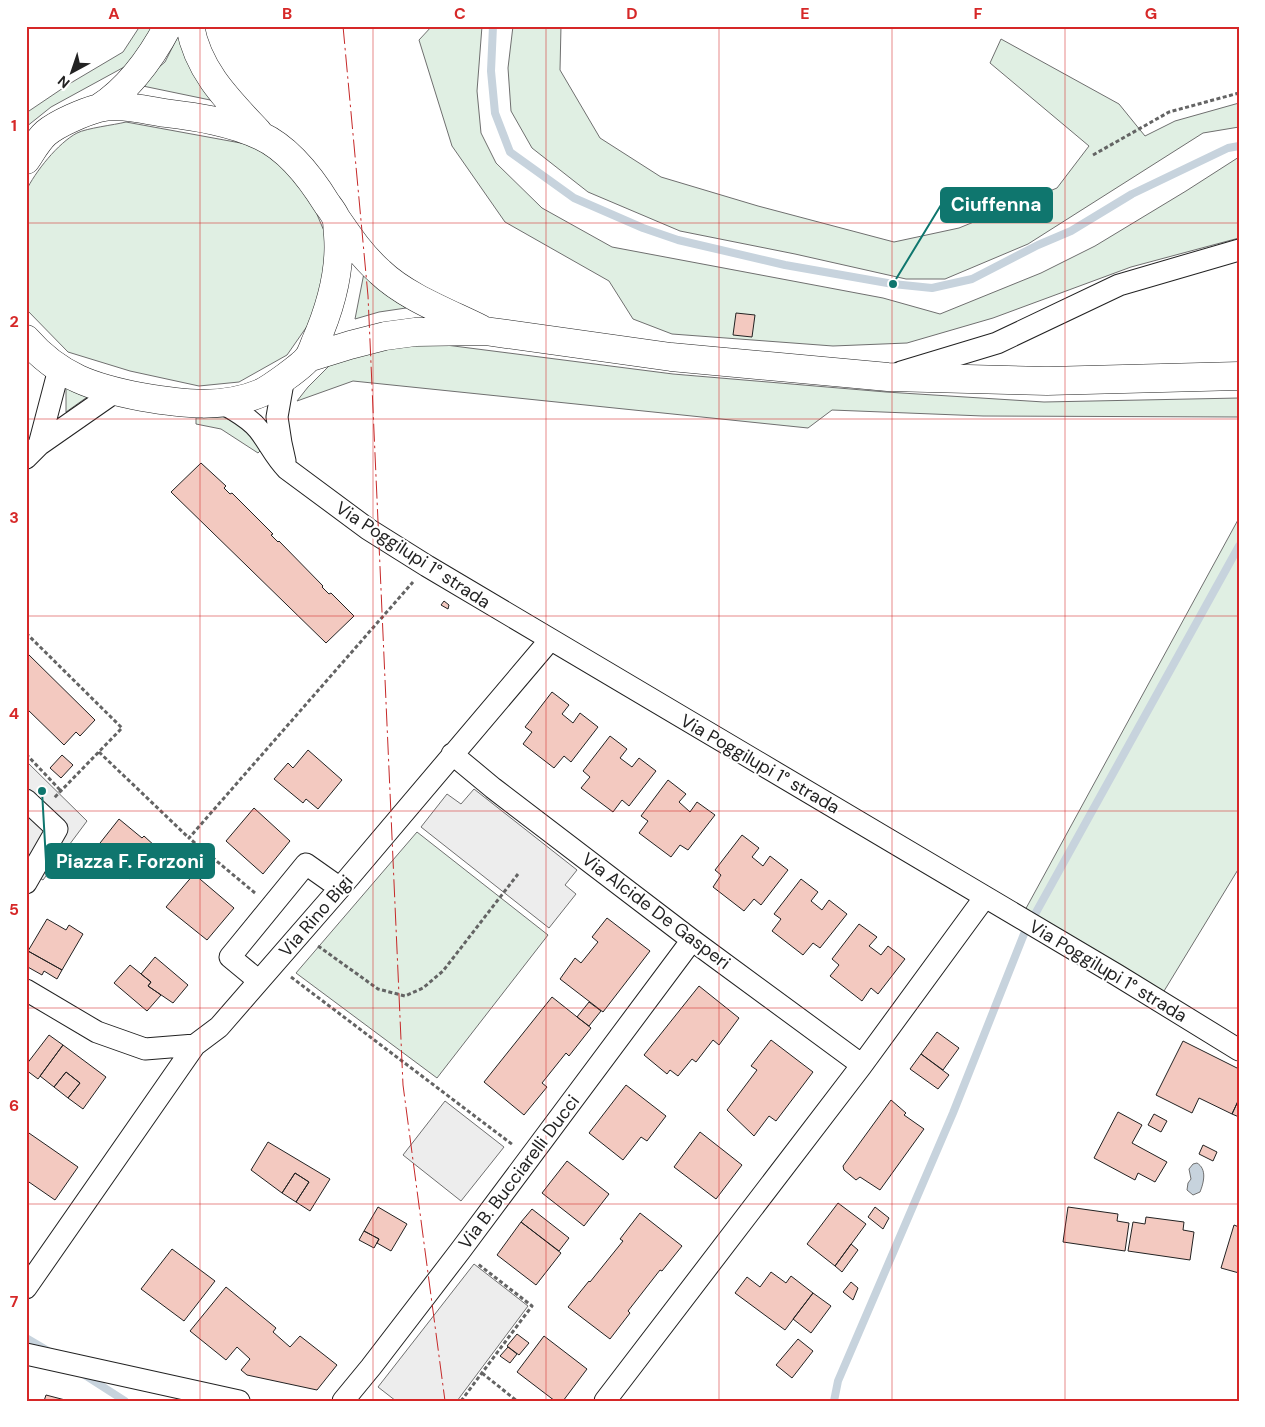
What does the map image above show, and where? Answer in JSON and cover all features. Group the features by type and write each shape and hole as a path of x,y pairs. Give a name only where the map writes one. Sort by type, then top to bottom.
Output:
{"main road":[{"path":"26,160 36,137 99,108 113,99 138,72 168,26"},
{"path":"190,26 199,59 228,99 263,137"},
{"path":"99,108 117,107 206,119 233,125 263,137 284,151 294,161 320,192 355,246 381,274 426,303 485,331"},
{"path":"308,358 323,326 336,282 338,243 336,218"},
{"path":"26,339 41,356 59,369 81,380 115,392 178,403 223,403 262,392 308,358 385,336 415,332 485,331 671,356 888,376 1047,381 1239,376"}],"street":[{"path":"888,376 997,343 1119,284 1239,250"},
{"path":"33,451 59,369"},
{"path":"284,377 277,418 280,443 287,469"},
{"path":"33,451 115,392"},
{"name":"Via Poggilupi 1° strada","path":"223,403 244,416 258,428 277,459 287,469 368,529 550,640 985,897 1239,1050"},
{"name":"Via Rino Bigi","path":"195,1045 220,1027 550,640"},
{"name":"Via Alcide De Gasperi","path":"452,754 493,788 692,940 862,1064"},
{"path":"30,870 58,830 33,806"},
{"path":"259,981 230,957 306,864 340,888"},
{"path":"605,1401 862,1064 985,897"},
{"name":"Via B. Bucciarelli Ducci","path":"343,1401 460,1250 692,940"},
{"path":"26,990 97,1032 145,1049 195,1045"},
{"path":"26,1288 195,1045"},
{"path":"26,1354 239,1401"}],"path":[{"path":"1093,155 1169,112 1239,93"},
{"path":"189,838 427,566"},
{"path":"26,633 122,728 61,791 33,806"},
{"path":"99,752 189,838 271,907"},
{"path":"26,754 61,791"},
{"path":"301,934 378,989 405,996 423,988 443,971 518,874"},
{"path":"274,964 529,1158"},
{"path":"460,1250 532,1306 462,1401"},
{"path":"482,1374 517,1401"}],"green space":[{"path":"140,26 161,26 137,60 51,107 26,127 26,113 69,84 123,52"},
{"path":"432,26 482,26 477,91 481,133 496,163 542,208 612,247 883,298 940,314 1041,273 1095,246 1239,157 1239,238 1131,267 993,318 907,343 833,346 672,334 633,319 609,281 505,222 452,146 419,40"},
{"path":"513,26 561,26 560,70 600,138 661,177 758,206 894,242 959,228 1057,188 1089,146 990,63 1001,39 1119,104 1145,136 1175,121 1239,103 1239,127 1203,133 1028,244 945,279 906,279 680,231 588,192 532,148 511,111 508,68"},
{"path":"181,30 215,101 138,85 165,62"},
{"path":"126,122 257,146 283,166 313,205 327,238 327,273 310,322 287,355 239,382 199,386 130,371 68,352 26,309 26,191 30,183 41,167 62,144 77,133"},
{"path":"364,273 381,291 406,308 379,312 355,319"},
{"path":"438,344 673,374 886,392 1044,402 1239,398 1239,417 983,416 832,410 808,428 353,381 297,401 330,365 356,350"},
{"path":"66,387 90,395 66,412"},
{"path":"223,417 246,429 254,438 260,451 258,453 221,429 196,424 196,418"},
{"path":"1239,518 1239,868 1161,996 1024,912"},
{"path":"417,832 548,935 437,1078 296,973"}],"shaded area":[{"path":"26,761 87,821 43,880 26,870"},
{"path":"474,789 577,870 565,885 576,894 549,928 421,827 447,794 461,804"},
{"path":"445,1101 504,1147 461,1201 403,1155"},
{"path":"1197,1163 1202,1169 1203,1180 1200,1192 1193,1195 1187,1190 1191,1179 1189,1169 1193,1164"},
{"path":"474,1264 528,1306 457,1401 396,1401 378,1387"}],"building":[{"path":"736,313 755,315 752,337 733,335"},
{"path":"201,463 226,486 224,488 230,494 232,493 273,534 271,535 329,594 331,593 354,616 326,643 171,492"},
{"path":"444,601 449,605 448,609 441,605"},
{"path":"26,652 95,720 80,736 76,732 64,745 26,708"},
{"path":"552,692 569,705 562,714 573,723 580,713 598,727 571,762 564,756 554,768 523,744 532,732 525,727"},
{"path":"610,736 627,749 620,758 632,767 639,758 656,771 629,806 622,800 613,812 581,788 590,777 583,771"},
{"path":"308,750 342,780 318,809 306,799 303,803 274,779 288,763 293,768"},
{"path":"62,755 73,765 61,778 50,768"},
{"path":"668,780 686,794 679,802 690,812 697,802 715,815 688,850 680,845 671,857 639,833 648,821 641,816"},
{"path":"254,808 290,841 263,874 226,841"},
{"path":"119,819 142,838 144,836 156,847 130,879 118,868 114,873 99,860 97,863 89,857"},
{"path":"742,835 759,848 752,857 763,866 770,856 788,870 761,905 754,899 744,911 713,887 721,875 715,870"},
{"path":"194,874 234,908 207,940 166,907"},
{"path":"801,879 818,892 811,901 822,910 829,900 847,914 820,948 813,943 803,955 772,931 781,919 774,914"},
{"path":"607,918 650,951 603,1012 560,979 575,958 581,963 598,942 592,937"},
{"path":"47,919 66,930 69,925 83,934 62,970 28,951"},
{"path":"859,924 877,937 869,946 881,955 888,946 905,959 878,994 871,988 862,1001 830,976 839,965 832,959"},
{"path":"28,951 62,970 57,979 44,971 42,975 26,966"},
{"path":"155,957 188,985 173,1003 148,986 151,982 141,974"},
{"path":"130,965 151,982 148,986 161,995 147,1011 114,983"},
{"path":"699,986 739,1018 719,1045 713,1040 696,1062 692,1059 678,1076 670,1070 667,1074 644,1055"},
{"path":"552,997 591,1028 569,1056 566,1053 542,1083 547,1087 524,1115 484,1082"},
{"path":"589,1002 601,1011 589,1026 577,1017"},
{"path":"937,1032 959,1048 943,1070 921,1054"},
{"path":"49,1035 63,1045 38,1079 26,1070 26,1065"},
{"path":"771,1040 813,1072 776,1121 769,1116 754,1136 727,1110 757,1070 751,1066"},
{"path":"1183,1041 1239,1069 1239,1099 1232,1114 1199,1098 1192,1113 1156,1095"},
{"path":"63,1045 106,1077 83,1109 68,1098 80,1083 66,1072 54,1087 40,1076"},
{"path":"921,1054 949,1075 938,1089 910,1069"},
{"path":"66,1072 80,1083 68,1098 54,1087"},
{"path":"626,1085 666,1116 647,1141 641,1137 623,1160 589,1133"},
{"path":"1239,1099 1239,1117 1232,1114"},
{"path":"891,1100 906,1113 904,1115 924,1129 880,1190 860,1177 856,1180 844,1170 843,1166"},
{"path":"1118,1112 1142,1125 1132,1143 1167,1162 1155,1182 1138,1173 1135,1180 1094,1158"},
{"path":"1154,1114 1167,1121 1161,1132 1148,1125"},
{"path":"26,1131 78,1167 55,1200 26,1180"},
{"path":"700,1132 742,1165 716,1199 674,1167"},
{"path":"268,1142 330,1179 310,1211 296,1202 309,1182 295,1173 282,1193 251,1170"},
{"path":"1203,1145 1217,1152 1213,1161 1199,1154"},
{"path":"567,1161 609,1194 584,1226 542,1193"},
{"path":"295,1173 309,1182 296,1202 282,1193"},
{"path":"838,1203 866,1224 835,1266 807,1244"},
{"path":"378,1207 407,1224 391,1251 377,1243 379,1239 364,1231"},
{"path":"875,1207 889,1218 883,1229 868,1217"},
{"path":"1068,1207 1118,1214 1117,1221 1129,1223 1125,1251 1063,1242"},
{"path":"532,1209 569,1238 559,1251 521,1222"},
{"path":"640,1213 682,1246 662,1271 660,1270 628,1311 630,1313 610,1339 568,1307 623,1241 620,1239"},
{"path":"1146,1217 1184,1222 1183,1230 1194,1232 1190,1260 1128,1251 1133,1222 1145,1224"},
{"path":"521,1222 561,1253 536,1285 497,1255"},
{"path":"1234,1225 1239,1227 1239,1273 1221,1268"},
{"path":"364,1231 379,1239 374,1248 359,1240"},
{"path":"851,1244 858,1250 842,1272 835,1266"},
{"path":"172,1249 215,1281 184,1321 141,1289"},
{"path":"771,1272 786,1283 791,1276 813,1293 785,1330 735,1293 747,1277 760,1287"},
{"path":"851,1282 858,1288 853,1300 843,1292"},
{"path":"226,1287 276,1328 273,1332 290,1347 300,1336 337,1365 317,1390 247,1375 241,1370 250,1359 237,1347 226,1360 190,1331"},
{"path":"813,1293 831,1306 811,1333 793,1319"},
{"path":"517,1334 529,1343 519,1355 507,1346"},
{"path":"544,1336 587,1369 563,1401 555,1401 517,1372"},
{"path":"798,1339 813,1351 792,1378 776,1365"},
{"path":"508,1347 517,1354 510,1363 500,1356"},
{"path":"46,1395 69,1401 44,1401"}],"waterway":[{"path":"493,26 491,71 495,113 510,152 574,198 643,228 678,240 785,265 893,284 932,288 972,279 1038,245 1071,231 1132,194 1228,148 1239,146"},
{"path":"834,1401 838,1381 953,1113 1024,934 1239,546"},
{"path":"26,1338 48,1351"},
{"path":"83,1374 125,1401"}],"power":[{"path":"343,26 368,296 403,1085 445,1401"}],"place":[{"name":"Ciuffenna","path":"893,284"},
{"name":"Piazza F. Forzoni","path":"42,791"}]}
